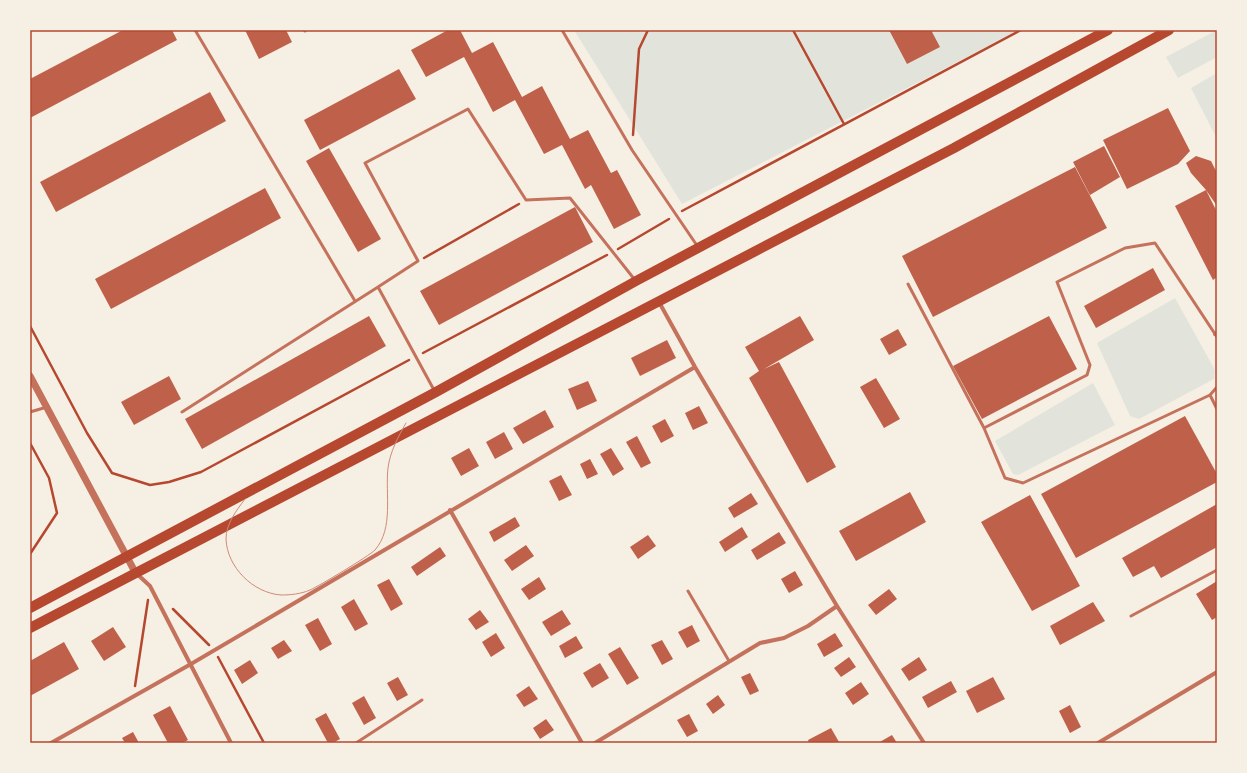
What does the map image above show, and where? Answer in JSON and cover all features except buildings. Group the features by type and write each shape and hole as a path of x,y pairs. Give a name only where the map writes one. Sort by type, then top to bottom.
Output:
{"main road":[{"path":"30,608 436,392 636,281 1108,30"},
{"path":"30,628 135,572 954,148 1169,30"}],"street":[{"path":"659,302 695,366 837,606 924,743"},
{"path":"51,743 191,664 695,366"},
{"path":"30,376 135,572 150,586 231,743"},
{"path":"450,510 582,743"},
{"path":"595,743 760,643 784,638 808,626 837,606"},
{"path":"1098,743 1217,672"}],"lane":[{"path":"195,30 356,301"},
{"path":"562,30 632,150 699,248"},
{"path":"182,412 418,261 365,162 468,109 526,200 570,198 636,281"},
{"path":"984,428 1087,375 1090,365 1057,282 1125,248 1155,243 1216,335"},
{"path":"908,284 984,428 1005,478 1023,483 1210,395 1217,387"},
{"path":"378,287 436,392"},
{"path":"1210,395 1217,409"},
{"path":"30,412 47,407"},
{"path":"1131,616 1217,570"},
{"path":"688,591 729,661"},
{"path":"356,743 422,700"}],"path":[{"path":"632,150 639,49 648,30"},
{"path":"793,30 844,124"},
{"path":"30,326 87,433 112,473 150,485 169,482 201,472 613,252 677,215 844,124 1021,30"},
{"path":"418,261 526,200"},
{"path":"30,442 49,478 57,513 30,554"}],"shaded area":[{"path":"574,30 1020,30 682,204"},
{"path":"1217,30 1217,57 1178,78 1166,57"},
{"path":"1217,73 1217,139 1191,88"},
{"path":"1175,298 1215,370 1214,379 1139,419 1130,416 1097,343"},
{"path":"1093,383 1115,425 1018,475 1013,474 995,441"}],"tram line":[{"path":"245,499 232,518 226,533 228,549 236,568 243,577 252,584 271,593 288,595 310,590 344,571 371,553 381,541 385,532 387,521 387,478 389,462 395,445 406,423"}]}
